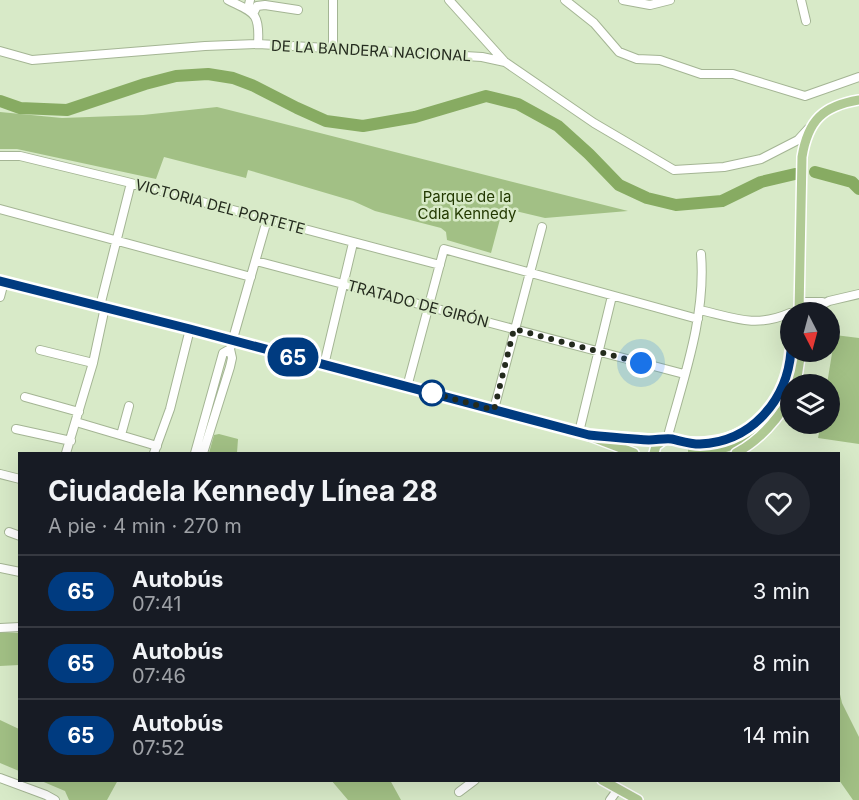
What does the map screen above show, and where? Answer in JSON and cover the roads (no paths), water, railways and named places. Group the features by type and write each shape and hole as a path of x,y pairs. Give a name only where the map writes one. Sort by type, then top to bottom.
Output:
{"main road":[{"path":"798,302 802,157 809,128 824,112 842,103 859,100"},
{"path":"2,281 190,329 231,345 324,364 584,433 632,452"},
{"path":"584,433 698,444 724,440 747,430 760,421 770,409 783,385 788,362"},
{"path":"738,452 769,429 780,413"},
{"path":"654,452 656,446 671,440 682,445 686,452"},
{"path":"606,782 638,800"}],"street":[{"path":"228,0 250,11 257,18 258,44"},
{"path":"250,0 250,11"},
{"path":"333,0 333,49"},
{"path":"449,0 505,62"},
{"path":"565,0 594,23 619,52 637,59 660,60 701,74 733,74 805,96 859,77"},
{"path":"625,0 650,5 670,0"},
{"path":"801,0 806,21"},
{"path":"250,11 256,6 265,5 298,10"},
{"name":"DE LA BANDERA NACIONAL","path":"0,51 32,60 258,44 462,55 505,62 594,123 674,170 724,167 761,159 798,140 809,128"},
{"name":"VICTORIA DEL PORTETE","path":"0,156 20,156 131,183 440,265"},
{"path":"66,452 93,363 131,183"},
{"path":"0,209 251,277"},
{"path":"203,452 230,367 231,345 267,220"},
{"path":"494,410 542,227"},
{"path":"324,364 353,243"},
{"path":"406,387 444,249 698,319"},
{"path":"671,440 669,432 700,310 703,274 701,254"},
{"name":"TRATADO DE GIRÓN","path":"256,261 684,374"},
{"path":"0,297 2,281"},
{"path":"829,302 859,294"},
{"path":"584,433 598,352 612,296"},
{"path":"700,310 752,322 780,318"},
{"path":"76,422 121,435 156,449 170,409 190,329"},
{"path":"195,452 223,353 231,345"},
{"path":"40,350 93,363"},
{"path":"25,397 79,412"},
{"path":"121,435 129,406"},
{"path":"16,429 70,441"},
{"path":"0,474 18,478"},
{"path":"9,532 18,535"},
{"path":"0,568 18,572"},
{"path":"0,628 18,627"},
{"path":"0,778 55,800"},
{"path":"459,792 472,782"},
{"path":"610,800 618,789"}],"waterway":[{"path":"0,101 20,108 67,110 176,76 208,74 233,78 254,86 326,121 363,126 415,117 486,96 518,104 558,126 619,185 647,198 676,205 722,201 761,182 795,174"},
{"path":"815,172 852,182 859,189"}],"park label":[{"name":"Parque de la Cdla Kennedy","path":"467,206"}]}
